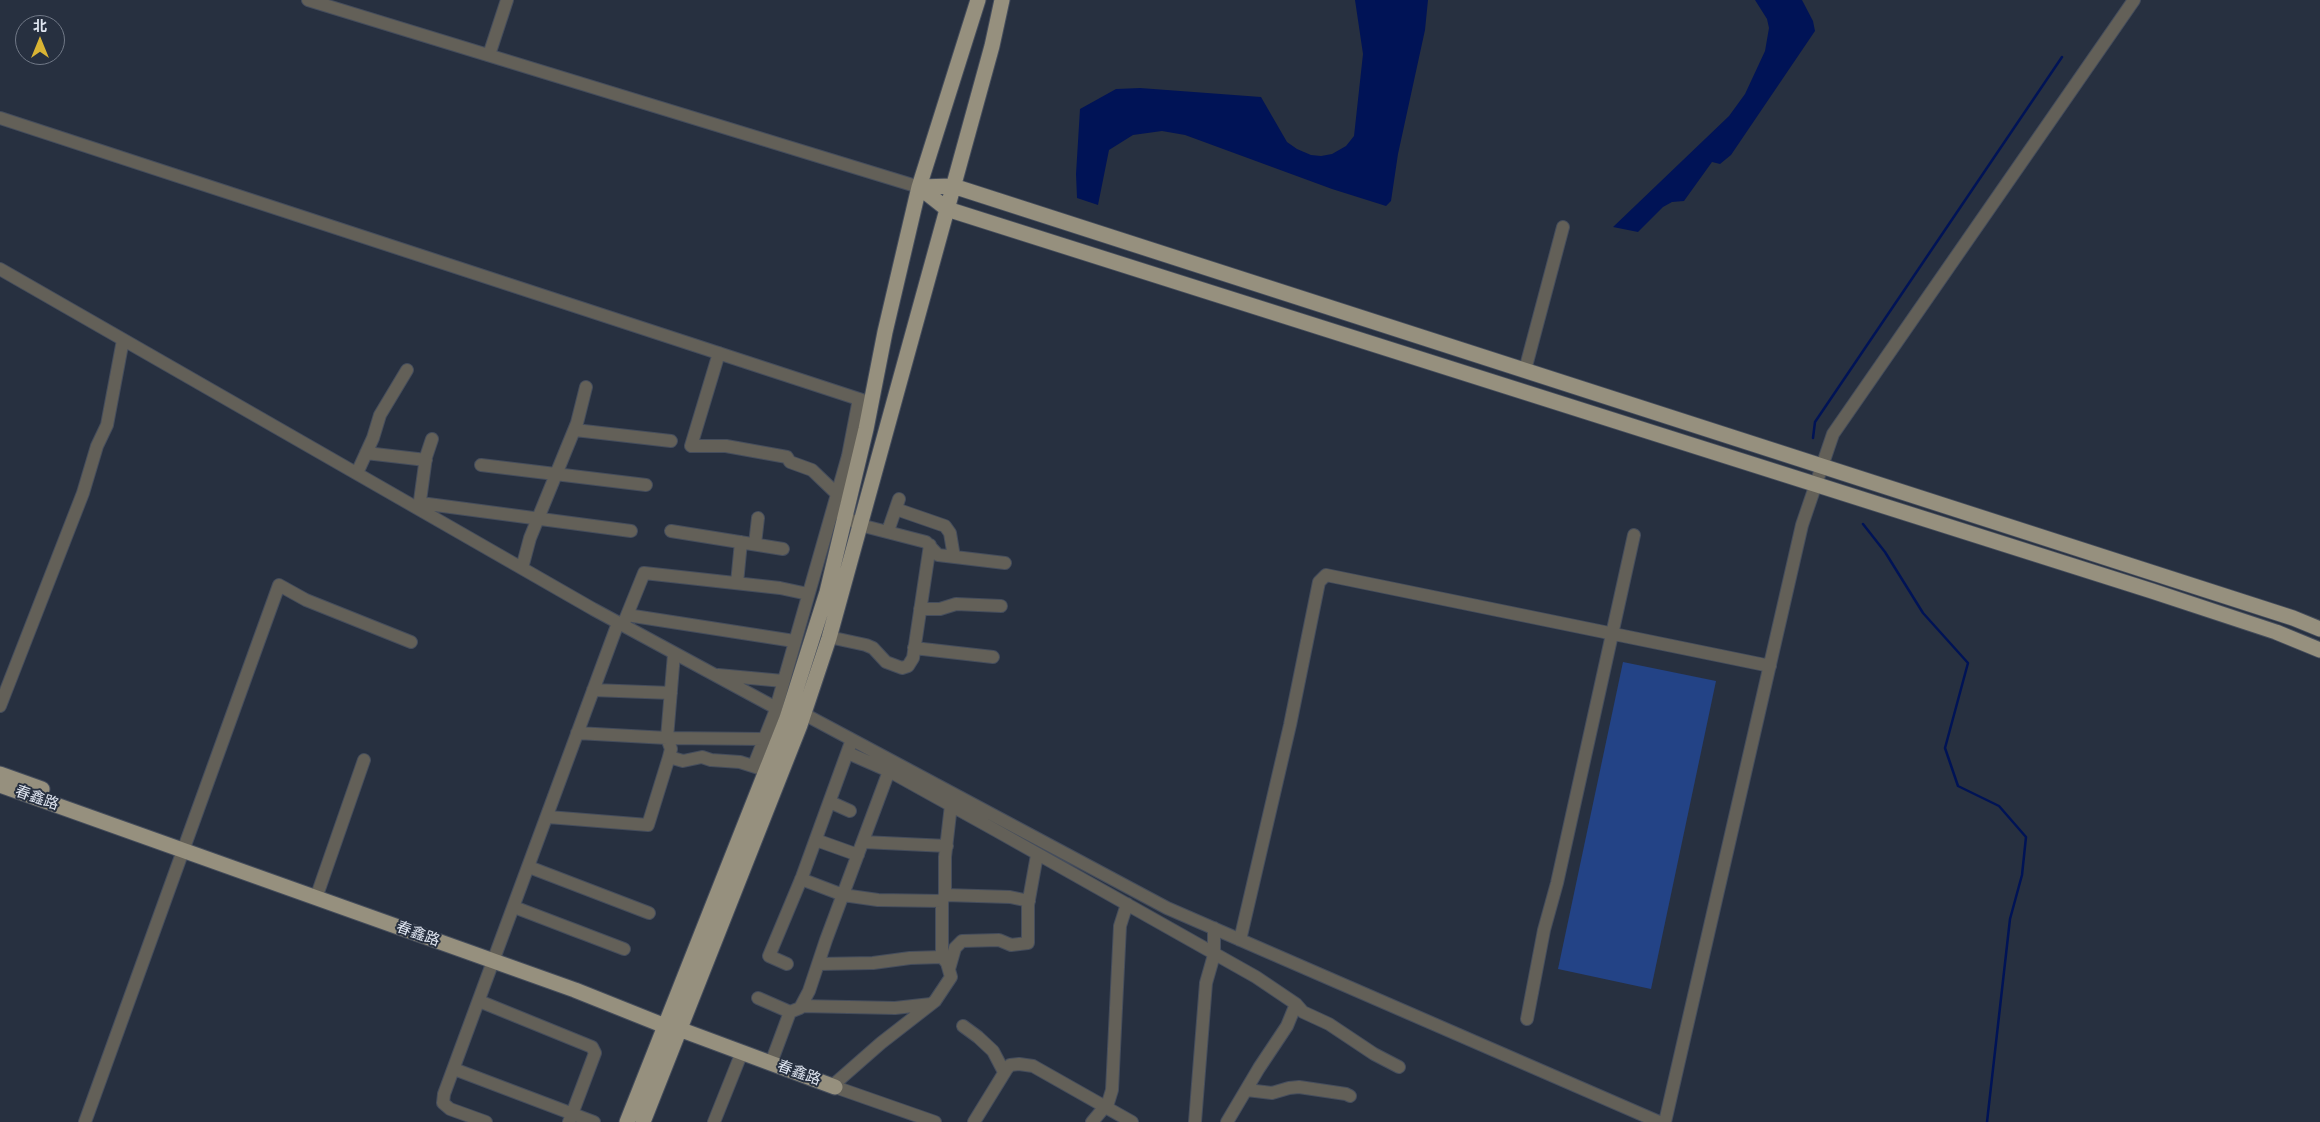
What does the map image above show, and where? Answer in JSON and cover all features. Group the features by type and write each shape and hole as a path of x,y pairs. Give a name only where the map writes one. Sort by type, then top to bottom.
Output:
{"main road":[{"path":"643,1122 670,1026 760,768 787,718 827,592 839,514 865,401 885,332 919,187 978,0"},
{"path":"627,1122 804,714 829,637 992,46 1002,0"},
{"path":"919,187 953,186 1822,465 2284,615 2320,629"},
{"path":"919,187 947,208 2250,623 2320,650"},
{"name":"春鑫路","path":"0,774 184,845 646,1012 670,1026 834,1086"},
{"name":"春鑫路","path":"0,786 184,845"}],"street":[{"path":"308,0 919,187"},
{"path":"489,55 507,0"},
{"path":"1665,1122 1802,525 1833,434 2134,0"},
{"path":"0,118 865,401 837,494 839,514 808,594 776,708 764,739 760,768 740,762 711,760 702,757 683,761 669,758"},
{"path":"1525,370 1563,227"},
{"path":"0,270 602,614 623,621 794,641"},
{"path":"0,706 83,493 97,446 107,425 123,340"},
{"path":"720,353 691,446 726,446 787,457 790,462 812,470 837,494"},
{"path":"357,473 380,415 407,370"},
{"path":"522,568 530,538 574,430 586,387"},
{"path":"574,430 671,441"},
{"path":"419,508 426,460 432,439"},
{"path":"366,453 426,460"},
{"path":"481,465 646,485"},
{"path":"419,508 428,504 631,531"},
{"path":"888,532 898,504 945,526 950,533 954,556"},
{"path":"839,514 860,525 926,542 938,555 1005,563"},
{"path":"755,544 758,518"},
{"path":"671,530 783,549"},
{"path":"1527,1018 1544,930 1576,802 1577,786 1613,635 1634,534"},
{"path":"736,583 742,542"},
{"path":"829,637 866,645 873,648 886,662 902,668 910,664 930,545"},
{"path":"486,1122 450,1109 443,1103 444,1094 548,817 593,690 644,573 736,583 808,594"},
{"path":"1240,940 1290,725 1319,582 1326,575 1770,666"},
{"path":"85,1122 279,585 306,600 411,642"},
{"path":"920,609 940,610 956,604 1001,606"},
{"path":"623,621 674,654 776,708"},
{"path":"914,648 993,658"},
{"path":"548,817 648,825 671,749 667,738 674,654"},
{"path":"712,674 783,681"},
{"path":"593,690 671,694"},
{"path":"804,714 1167,908 1659,1122"},
{"path":"577,733 667,738 764,739"},
{"path":"787,964 769,956 816,840 852,740"},
{"path":"848,753 889,771 1256,977 1296,1004 1304,1012 1329,1024 1374,1054 1399,1067"},
{"path":"317,894 364,760"},
{"path":"771,1063 818,964 889,771"},
{"path":"830,802 850,811"},
{"path":"935,1122 834,1086 881,1043 931,1004 945,989 951,977 949,969 942,958 947,846 951,806"},
{"path":"816,840 858,855"},
{"path":"863,842 947,846"},
{"path":"949,969 955,948 962,941 999,940 1011,945 1028,943 1029,901 1037,854"},
{"path":"529,867 650,913"},
{"path":"801,879 843,895 878,900 1010,897 1029,901"},
{"path":"1092,1122 1105,1106 1112,1090 1120,926 1127,904"},
{"path":"514,906 624,949"},
{"path":"1195,1122 1206,983 1214,954 1214,928"},
{"path":"818,964 873,963 910,958 942,958"},
{"path":"758,998 796,1009 895,1008 931,1004"},
{"path":"479,1001 592,1047 595,1053 570,1118"},
{"path":"1227,1122 1287,1026 1296,1004"},
{"path":"963,1026 993,1051 1004,1072"},
{"path":"714,1122 742,1052"},
{"path":"974,1122 1010,1065 1033,1066 1132,1122"},
{"path":"454,1069 570,1118 594,1122"},
{"path":"1247,1090 1272,1094 1289,1088 1299,1087 1350,1096"}],"shaded area":[{"path":"1355,0 1428,0 1425,30 1398,154 1391,201 1386,206 1332,189 1185,135 1162,131 1133,135 1109,150 1098,205 1077,198 1076,174 1080,109 1116,89 1140,88 1261,97 1287,142 1297,149 1311,155 1321,156 1332,154 1346,146 1354,136 1363,54"},
{"path":"1755,0 1802,0 1813,21 1815,31 1731,155 1720,164 1712,162 1684,201 1672,202 1663,207 1638,232 1613,227 1729,116 1745,94 1765,51 1769,28 1767,19"},
{"path":"1623,662 1716,681 1651,989 1558,969"}],"waterway":[{"path":"1813,438 1815,422 2062,57"},
{"path":"1863,524 1885,552 1923,613 1968,663 1945,748 1958,786 1999,806 2026,837 2022,875 2010,919 1987,1122"}]}
